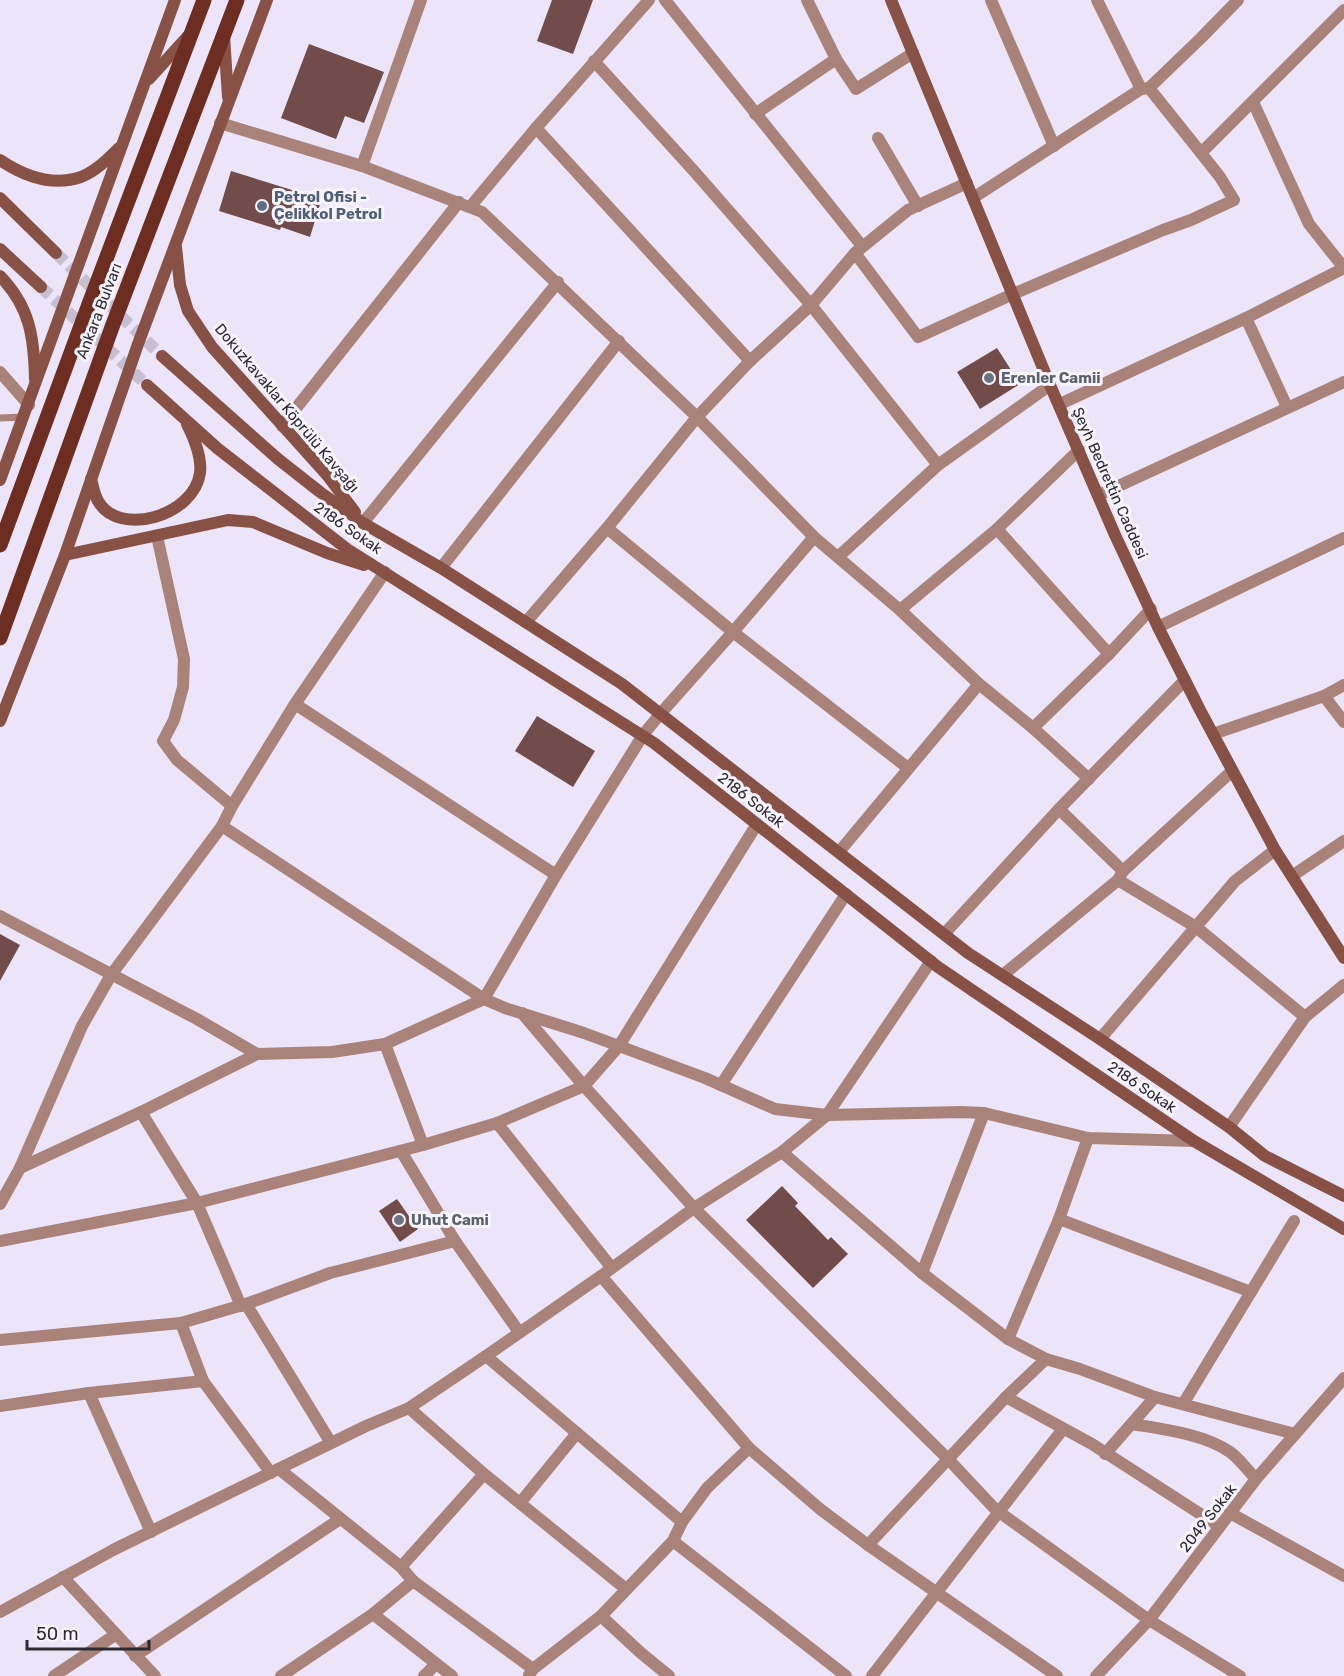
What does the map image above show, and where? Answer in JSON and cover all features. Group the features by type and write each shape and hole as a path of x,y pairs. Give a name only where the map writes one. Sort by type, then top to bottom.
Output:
{"main road":[{"path":"0,480 175,0"},
{"name":"Ankara Bulvarı","path":"0,545 204,0"},
{"name":"Ankara Bulvarı","path":"0,638 112,327 237,0"},
{"path":"0,721 64,555 138,344 267,0"},
{"name":"Şeyh Bedrettin Caddesi","path":"891,0 1050,385 1158,627 1275,850 1344,958"},
{"path":"144,86 192,31"},
{"path":"224,35 229,101"},
{"path":"0,160 17,171 39,179 81,177 99,166 122,145"},
{"path":"0,198 56,253"},
{"name":"Dokuzkavaklar Köprülü Kavşağı","path":"176,242 180,285 188,311 212,347 327,475 363,523"},
{"path":"0,249 41,286"},
{"path":"0,276 22,304 34,348 35,389"},
{"name":"2186 Sokak","path":"162,356 278,459 320,492 363,523 441,568 622,684 968,953 1229,1127 1265,1156 1341,1192"},
{"name":"2186 Sokak","path":"147,385 217,448 347,549 643,735 931,962 1194,1141 1344,1229"},
{"path":"91,478 99,502 117,516 147,519 159,517 179,507 195,487 200,473 195,440 184,418"},
{"path":"64,555 228,520 253,522 327,553 385,572"}],"street":[{"path":"362,166 421,0"},
{"path":"282,426 465,204 536,128 649,0"},
{"path":"664,0 755,114 858,250 918,337 1234,200 1201,153 1145,88 1097,0"},
{"path":"807,0 836,59 856,90 913,53"},
{"path":"991,0 1054,146"},
{"path":"973,198 1145,88 1226,5 1238,0"},
{"path":"1201,153 1344,10"},
{"path":"755,114 836,59"},
{"path":"594,61 811,305 938,465"},
{"path":"1060,404 1246,318 1344,268 1309,224 1253,102"},
{"path":"220,123 362,166 482,212 697,417 814,537 900,610 979,684 1033,728 1089,779"},
{"path":"536,128 750,361"},
{"path":"878,138 918,206"},
{"path":"526,622 607,528 697,417 750,361 811,305 858,250 908,210 967,183"},
{"path":"363,523 558,282"},
{"path":"1246,318 1287,407"},
{"path":"441,568 619,341"},
{"path":"0,372 29,405"},
{"path":"1099,495 1344,382"},
{"path":"838,557 938,465 1050,385"},
{"path":"900,610 997,529 1079,450"},
{"path":"607,528 734,632 908,768"},
{"path":"997,529 1109,654"},
{"path":"157,536 184,659 183,687 174,720 163,741 177,760 232,806"},
{"path":"20,1168 141,1112 257,1054 332,1052 385,1044 484,999 556,875 643,735 814,537"},
{"path":"1158,627 1344,538"},
{"path":"0,1204 20,1168 82,1026 111,975 222,826 295,704 385,572"},
{"path":"1033,728 1109,654 1151,609"},
{"path":"945,933 1059,809 1185,680"},
{"path":"839,852 979,684"},
{"path":"1213,734 1324,696 1344,685"},
{"path":"1324,696 1344,722"},
{"path":"295,704 556,875"},
{"path":"1003,975 1120,875 1232,771"},
{"path":"1059,809 1120,875 1196,927 1305,1017"},
{"path":"0,1241 197,1203 423,1145 496,1123 584,1086 619,1046 757,824"},
{"path":"222,826 484,999 619,1046 721,1085 775,1109 827,1114 984,1113 1088,1138 1194,1141"},
{"path":"1292,876 1344,841"},
{"path":"1100,1039 1235,881 1275,850"},
{"path":"721,1085 846,894"},
{"path":"0,916 197,1019 257,1054"},
{"path":"0,1612 151,1532 331,1443 409,1408 606,1272 694,1208 782,1152 827,1114 931,962"},
{"path":"1229,1127 1305,1017 1344,984"},
{"path":"522,1013 694,1208 949,1460 999,1513 1149,1620 1239,1676"},
{"path":"385,1044 423,1145"},
{"path":"141,1112 197,1203 244,1305 331,1443"},
{"path":"922,1273 984,1113"},
{"path":"496,1123 606,1272 749,1448 820,1509 868,1545 1057,1676"},
{"path":"1008,1339 1059,1219 1088,1138"},
{"path":"401,1150 455,1241 519,1332"},
{"path":"782,1152 922,1273 1008,1339 1046,1359 1080,1368 1155,1398 1295,1434"},
{"path":"1059,1219 1251,1292"},
{"path":"1183,1404 1294,1221"},
{"path":"0,1340 181,1323 244,1305 330,1273 455,1241"},
{"path":"181,1323 203,1381 275,1471 340,1519 401,1568 413,1581 530,1673 601,1616 672,1541 682,1522 707,1488 749,1448"},
{"path":"486,1356 682,1522"},
{"path":"868,1545 1006,1397 1046,1359"},
{"name":"2049 Sokak","path":"1096,1676 1149,1620 1256,1479 1344,1378"},
{"path":"0,1406 89,1393 203,1381"},
{"path":"89,1393 151,1532"},
{"path":"1006,1397 1092,1444 1219,1526"},
{"path":"1105,1454 1155,1398"},
{"path":"409,1408 484,1474 626,1589"},
{"path":"1132,1424 1177,1432 1212,1443 1231,1453 1256,1479"},
{"path":"872,1676 1063,1429"},
{"path":"520,1503 577,1433"},
{"path":"401,1568 484,1474"},
{"path":"1230,1513 1344,1576"},
{"path":"135,1656 340,1519"},
{"path":"672,1541 846,1676"},
{"path":"63,1577 155,1676"},
{"path":"281,1676 373,1614 413,1581"},
{"path":"373,1614 452,1676"},
{"path":"601,1616 654,1672 669,1676"},
{"path":"54,1676 115,1635"},
{"path":"423,1676 436,1664"}],"lane":[{"path":"0,418 23,417"}],"building":[{"path":"552,0 593,0 573,54 537,41"},
{"path":"309,44 384,72 364,123 345,116 336,139 281,118"},
{"path":"231,171 321,201 310,237 219,211"},
{"name":"Erenler Camii","path":"997,348 1020,384 980,409 957,372"},
{"path":"537,716 595,751 573,787 515,751"},
{"path":"0,934 20,945 0,981"},
{"path":"782,1186 798,1203 795,1206 828,1240 831,1237 848,1254 813,1288 746,1220"},
{"name":"Uhut Cami","path":"397,1199 418,1229 400,1242 379,1211"}],"tunnel":[{"path":"56,253 162,356"},
{"path":"41,287 147,385"}],"place":[{"name":"Petrol Ofisi - Çelikkol Petrol","path":"262,206"},
{"name":"Erenler Camii","path":"989,378"},
{"name":"Uhut Cami","path":"399,1220"}]}
